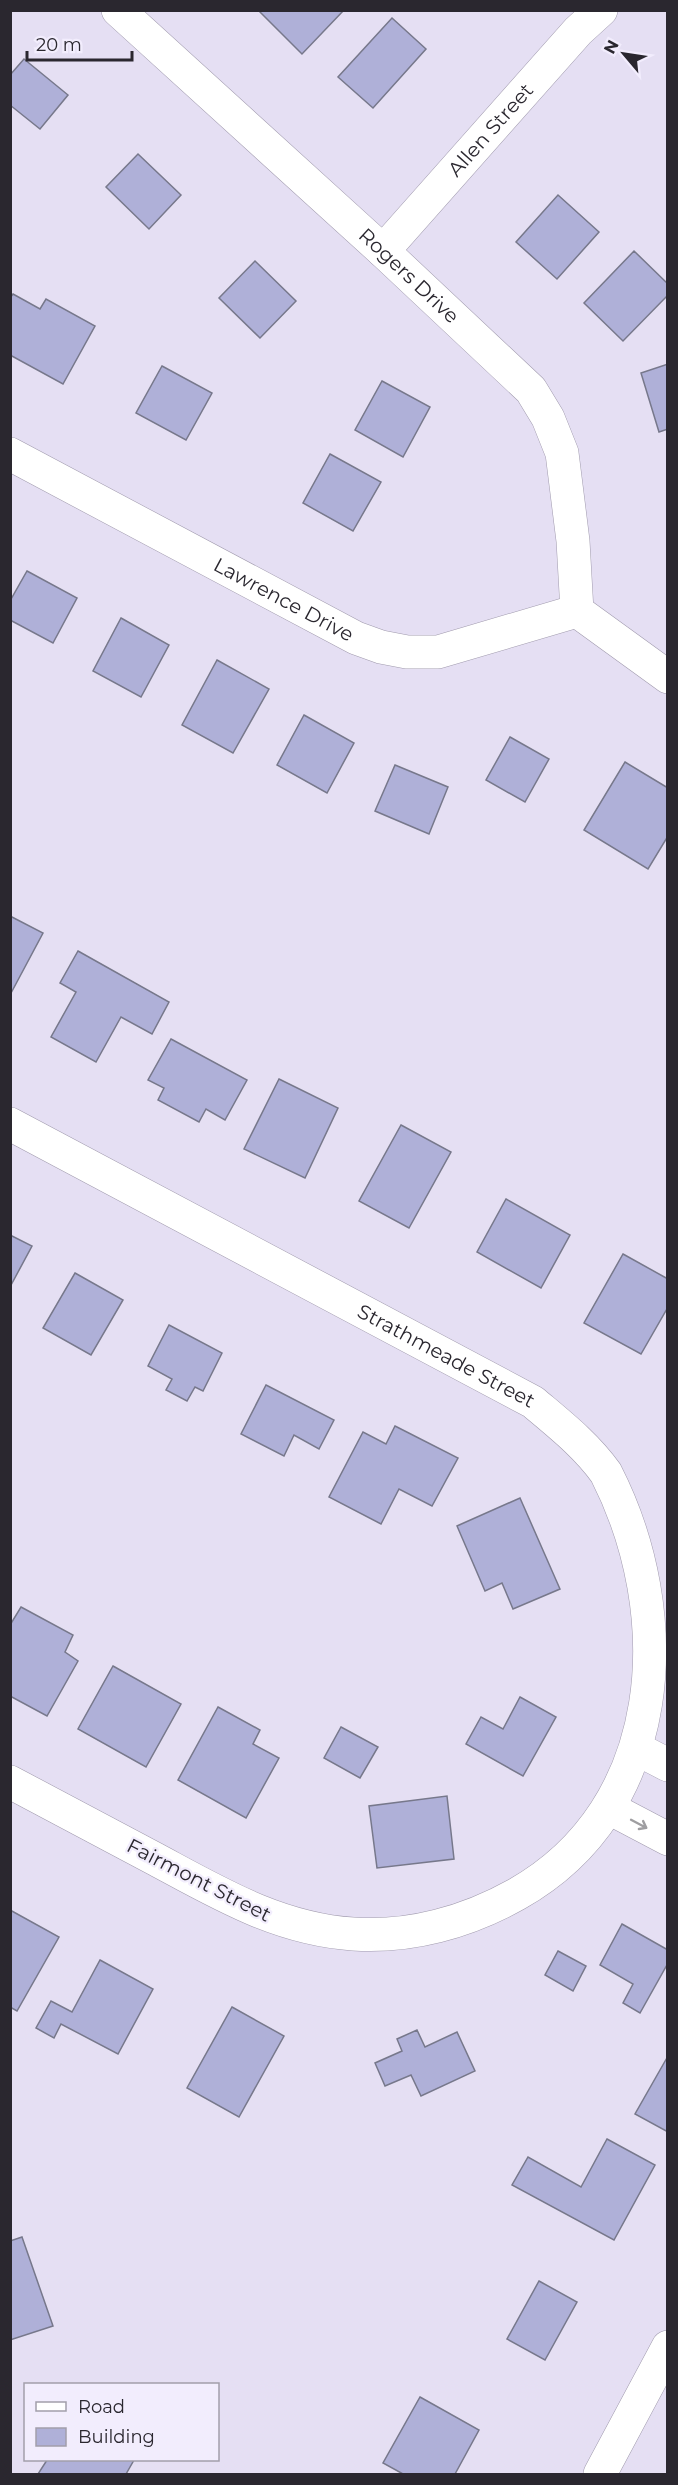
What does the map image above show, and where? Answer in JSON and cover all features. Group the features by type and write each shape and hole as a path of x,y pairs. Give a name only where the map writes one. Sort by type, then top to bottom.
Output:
{"street":[{"name":"Rogers Drive","path":"118,10 531,390 548,417 563,462 573,541 577,611"},
{"name":"Allen Street","path":"382,251 570,40 601,10"},
{"name":"Lawrence Drive","path":"10,454 356,638 381,647 407,652 438,652 577,611"},
{"path":"577,611 668,676"},
{"name":"Strathmeade Street","path":"10,1124 533,1402 574,1436 606,1473 627,1510 652,1572 661,1624 660,1678 653,1722 655,1759"},
{"name":"Fairmont Street","path":"10,1782 234,1901 283,1922 353,1934 406,1932 442,1926 493,1907 540,1881 576,1850 611,1809 628,1782 655,1759"},
{"path":"611,1809 668,1839"},
{"path":"600,2475 659,2382 668,2347"}],"building":[{"path":"258,10 344,10 302,54"},
{"path":"392,18 426,49 373,108 338,77"},
{"path":"24,59 68,95 40,129 10,105 10,75"},
{"path":"138,154 181,195 149,229 106,187"},
{"path":"558,195 599,232 557,279 516,242"},
{"path":"634,251 668,284 668,295 623,341 584,303"},
{"path":"255,261 296,301 260,338 219,298"},
{"path":"13,294 40,309 46,299 95,326 63,384 10,355 10,298"},
{"path":"668,364 668,429 659,432 641,373"},
{"path":"162,366 212,393 186,440 136,413"},
{"path":"382,381 430,407 403,457 355,430"},
{"path":"330,454 381,482 353,531 303,503"},
{"path":"27,571 77,598 53,643 10,620 10,601"},
{"path":"121,618 169,645 141,697 93,671"},
{"path":"217,660 269,689 233,753 182,725"},
{"path":"304,715 354,743 327,793 277,765"},
{"path":"510,737 549,759 525,802 486,780"},
{"path":"625,762 668,788 668,836 648,869 584,830"},
{"path":"395,765 448,787 429,834 375,811"},
{"path":"10,916 43,933 10,995"},
{"path":"78,951 169,1002 152,1034 121,1017 96,1062 51,1037 76,992 60,983"},
{"path":"171,1039 247,1080 225,1120 206,1109 199,1122 158,1100 164,1088 148,1080"},
{"path":"279,1079 338,1108 305,1178 244,1149"},
{"path":"401,1125 451,1152 409,1228 359,1201"},
{"path":"506,1199 570,1235 541,1288 477,1252"},
{"path":"10,1235 32,1246 10,1287"},
{"path":"623,1254 668,1279 668,1307 641,1354 584,1323"},
{"path":"75,1273 123,1300 91,1355 43,1328"},
{"path":"169,1325 222,1353 203,1391 195,1387 187,1401 166,1390 172,1379 148,1366"},
{"path":"266,1385 334,1420 319,1449 294,1435 284,1456 241,1434"},
{"path":"395,1426 458,1458 432,1506 399,1489 381,1524 329,1497 363,1432 386,1444"},
{"path":"520,1498 560,1589 513,1609 502,1583 485,1591 457,1526"},
{"path":"21,1607 73,1635 65,1652 78,1661 47,1716 10,1696 10,1625"},
{"path":"113,1666 181,1704 146,1767 78,1729"},
{"path":"520,1697 556,1717 523,1776 466,1744 481,1717 503,1729"},
{"path":"218,1707 260,1730 253,1744 279,1758 246,1818 178,1780"},
{"path":"341,1727 378,1747 360,1778 324,1758"},
{"path":"447,1796 454,1859 377,1868 369,1806"},
{"path":"10,1910 59,1937 17,2011 10,2007"},
{"path":"622,1924 668,1950 668,1963 640,2013 623,2003 633,1984 600,1965"},
{"path":"558,1951 586,1966 573,1991 545,1975"},
{"path":"100,1960 153,1989 118,2054 61,2024 54,2038 36,2028 51,2001 72,2012"},
{"path":"232,2007 284,2036 239,2117 187,2088"},
{"path":"417,2030 425,2047 457,2032 475,2071 421,2096 411,2075 385,2086 375,2063 402,2051 397,2039"},
{"path":"668,2056 668,2132 635,2114"},
{"path":"607,2139 655,2165 614,2240 512,2185 528,2157 581,2187"},
{"path":"22,2237 53,2326 10,2340 10,2241"},
{"path":"539,2281 577,2302 545,2360 507,2339"},
{"path":"420,2397 479,2430 455,2474 403,2474 383,2463"},
{"path":"46,2461 133,2461 126,2474 38,2474"}]}
